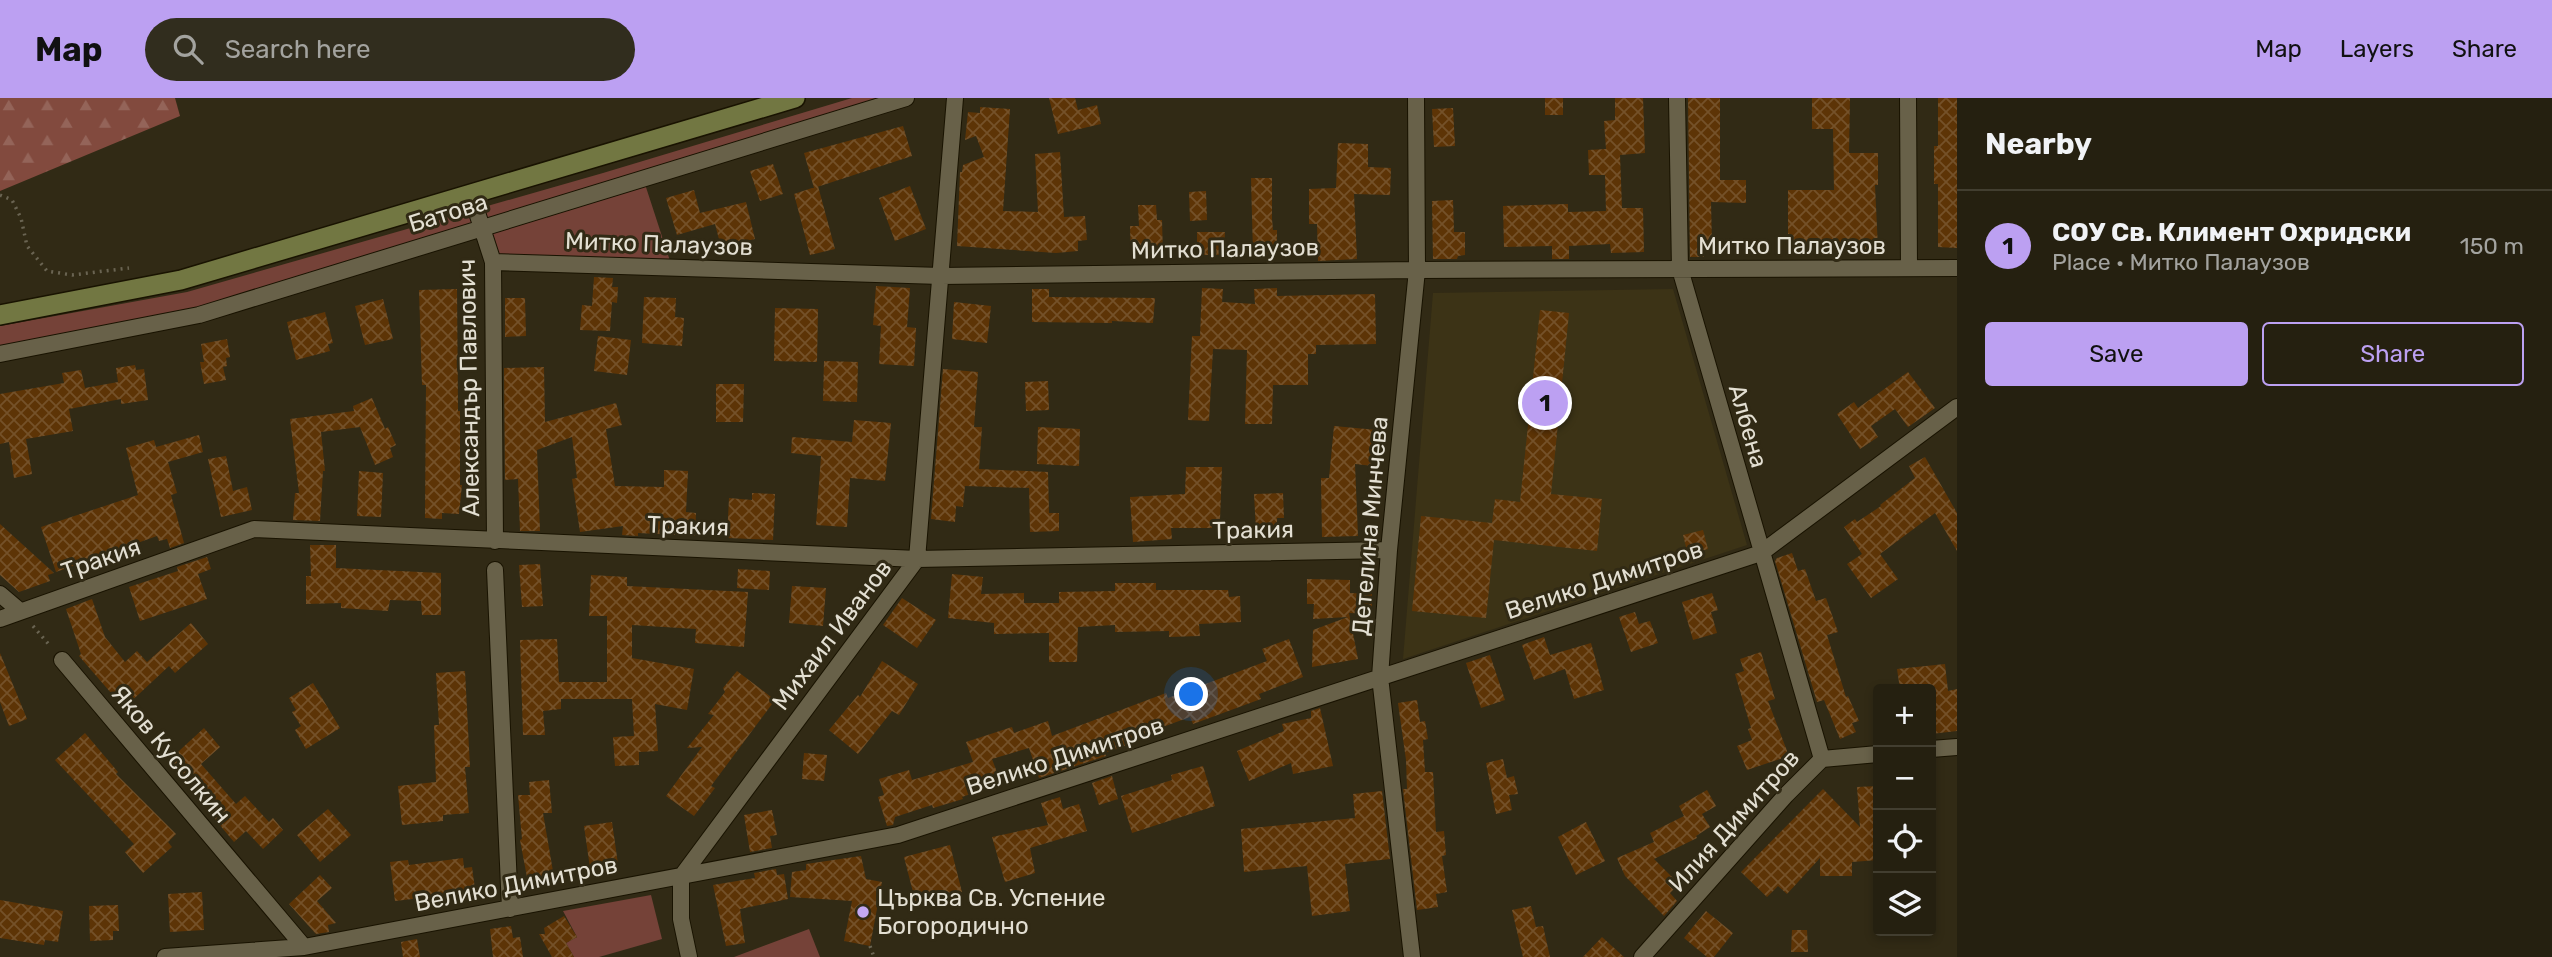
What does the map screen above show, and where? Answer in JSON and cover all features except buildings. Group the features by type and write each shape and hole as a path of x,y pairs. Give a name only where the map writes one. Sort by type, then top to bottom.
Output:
{"main road":[{"path":"0,315 181,280 795,98"}],"street":[{"name":"Батова","path":"0,354 199,315 481,226 906,98"},
{"name":"Михаил Иванов","path":"681,877 917,559 955,98"},
{"name":"Детелина Минчева","path":"1412,957 1380,677 1417,270 1416,98"},
{"name":"Албена","path":"1677,98 1680,269 1822,759"},
{"path":"1908,98 1909,268"},
{"name":"Александър Павлович","path":"471,194 493,262 495,541"},
{"name":"Митко Палаузов","path":"493,262 941,276 1417,270 1957,268"},
{"name":"Велико Димитров","path":"164,957 304,947 898,835 1761,553 1957,407"},
{"name":"Тракия","path":"0,619 254,529 917,559 1390,550"},
{"path":"495,570 510,909"},
{"path":"0,594 20,611"},
{"name":"Яков Кусолкин","path":"62,660 304,947"},
{"path":"1936,749 1957,747"},
{"name":"Илия Димитров","path":"1642,957 1786,795 1822,759 1873,754"},
{"path":"681,877 681,919 689,957"}],"path":[{"path":"0,195 12,200 21,218 27,246 47,271 72,275 132,268"},
{"path":"20,611 62,660"},
{"path":"870,946 874,957"}],"shaded area":[{"path":"852,98 906,98 643,178 672,267 493,262 482,227 199,315 0,354 0,326 187,292 603,173"},
{"path":"1673,289 1747,545 1403,659 1433,293"},
{"path":"651,895 662,939 599,957 574,957 566,943 577,937 563,911"},
{"path":"809,929 820,957 734,957"}],"green space":[{"path":"0,98 175,98 180,116 0,191"}],"place":[{"name":"СОУ Св. Климент Охридски","path":"1545,403"},
{"name":"Църква Св. Успение Богородично","path":"863,912"}]}
